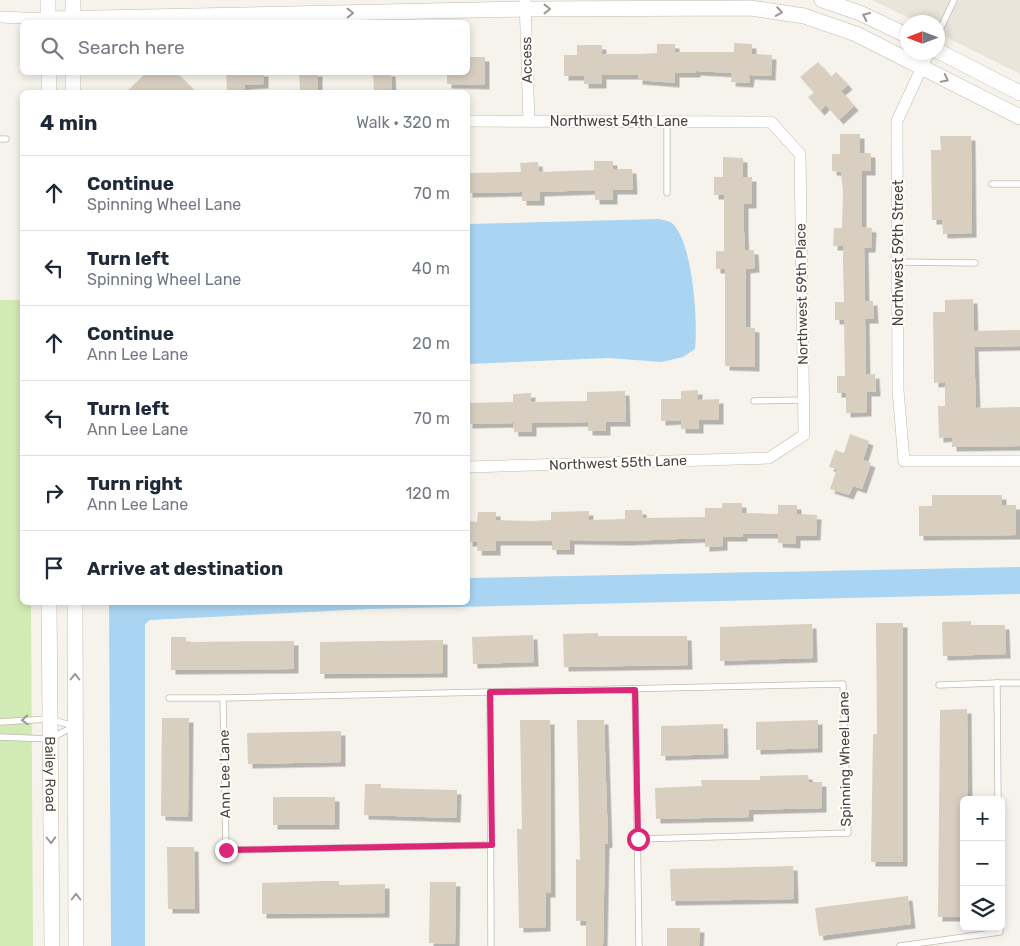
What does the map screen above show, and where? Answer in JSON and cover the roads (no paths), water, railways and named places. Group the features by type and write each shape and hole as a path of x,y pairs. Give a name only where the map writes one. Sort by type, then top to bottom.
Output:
{"street":[{"path":"48,0 48,20"},
{"path":"73,0 73,20"},
{"path":"822,0 860,13 900,32"},
{"path":"100,20 526,4 751,8 804,16 856,34 1020,118"},
{"name":"Access","path":"526,4 529,121"},
{"path":"0,18 32,20"},
{"path":"945,55 1020,93"},
{"name":"Northwest 59th Street","path":"925,60 897,121 898,390 904,461 1020,461"},
{"path":"49,75 49,90"},
{"path":"74,75 74,90"},
{"name":"Northwest 54th Lane","path":"470,121 772,122"},
{"name":"Northwest 59th Place","path":"769,458 804,435 800,154 772,122"},
{"name":"Northwest 55th Lane","path":"470,467 769,458"},
{"name":"Bailey Road","path":"49,605 52,946"},
{"name":"Bailey Road","path":"75,605 76,946"}],"lane":[{"path":"945,19 954,0"},
{"path":"667,122 667,193"},
{"path":"992,184 1020,184"},
{"path":"898,262 975,263"},
{"path":"754,401 804,400"},
{"path":"939,685 1020,682"},
{"path":"997,683 998,796"},
{"name":"Spinning Wheel Lane","path":"490,692 843,684 848,833 638,839"},
{"path":"635,690 639,946"},
{"path":"169,698 490,692 491,946"},
{"name":"Ann Lee Lane","path":"223,698 226,850 492,845"},
{"path":"0,722 50,719 76,726"},
{"path":"0,738 50,738 76,726"},
{"path":"900,946 1000,931"}],"water":[{"path":"659,219 668,221 673,224 680,234 690,265 695,303 695,349 683,357 662,362 608,358 470,364 470,224"},
{"path":"1020,567 1020,594 369,609 150,620 145,624 145,946 111,946 109,605 470,605 470,578"}]}
